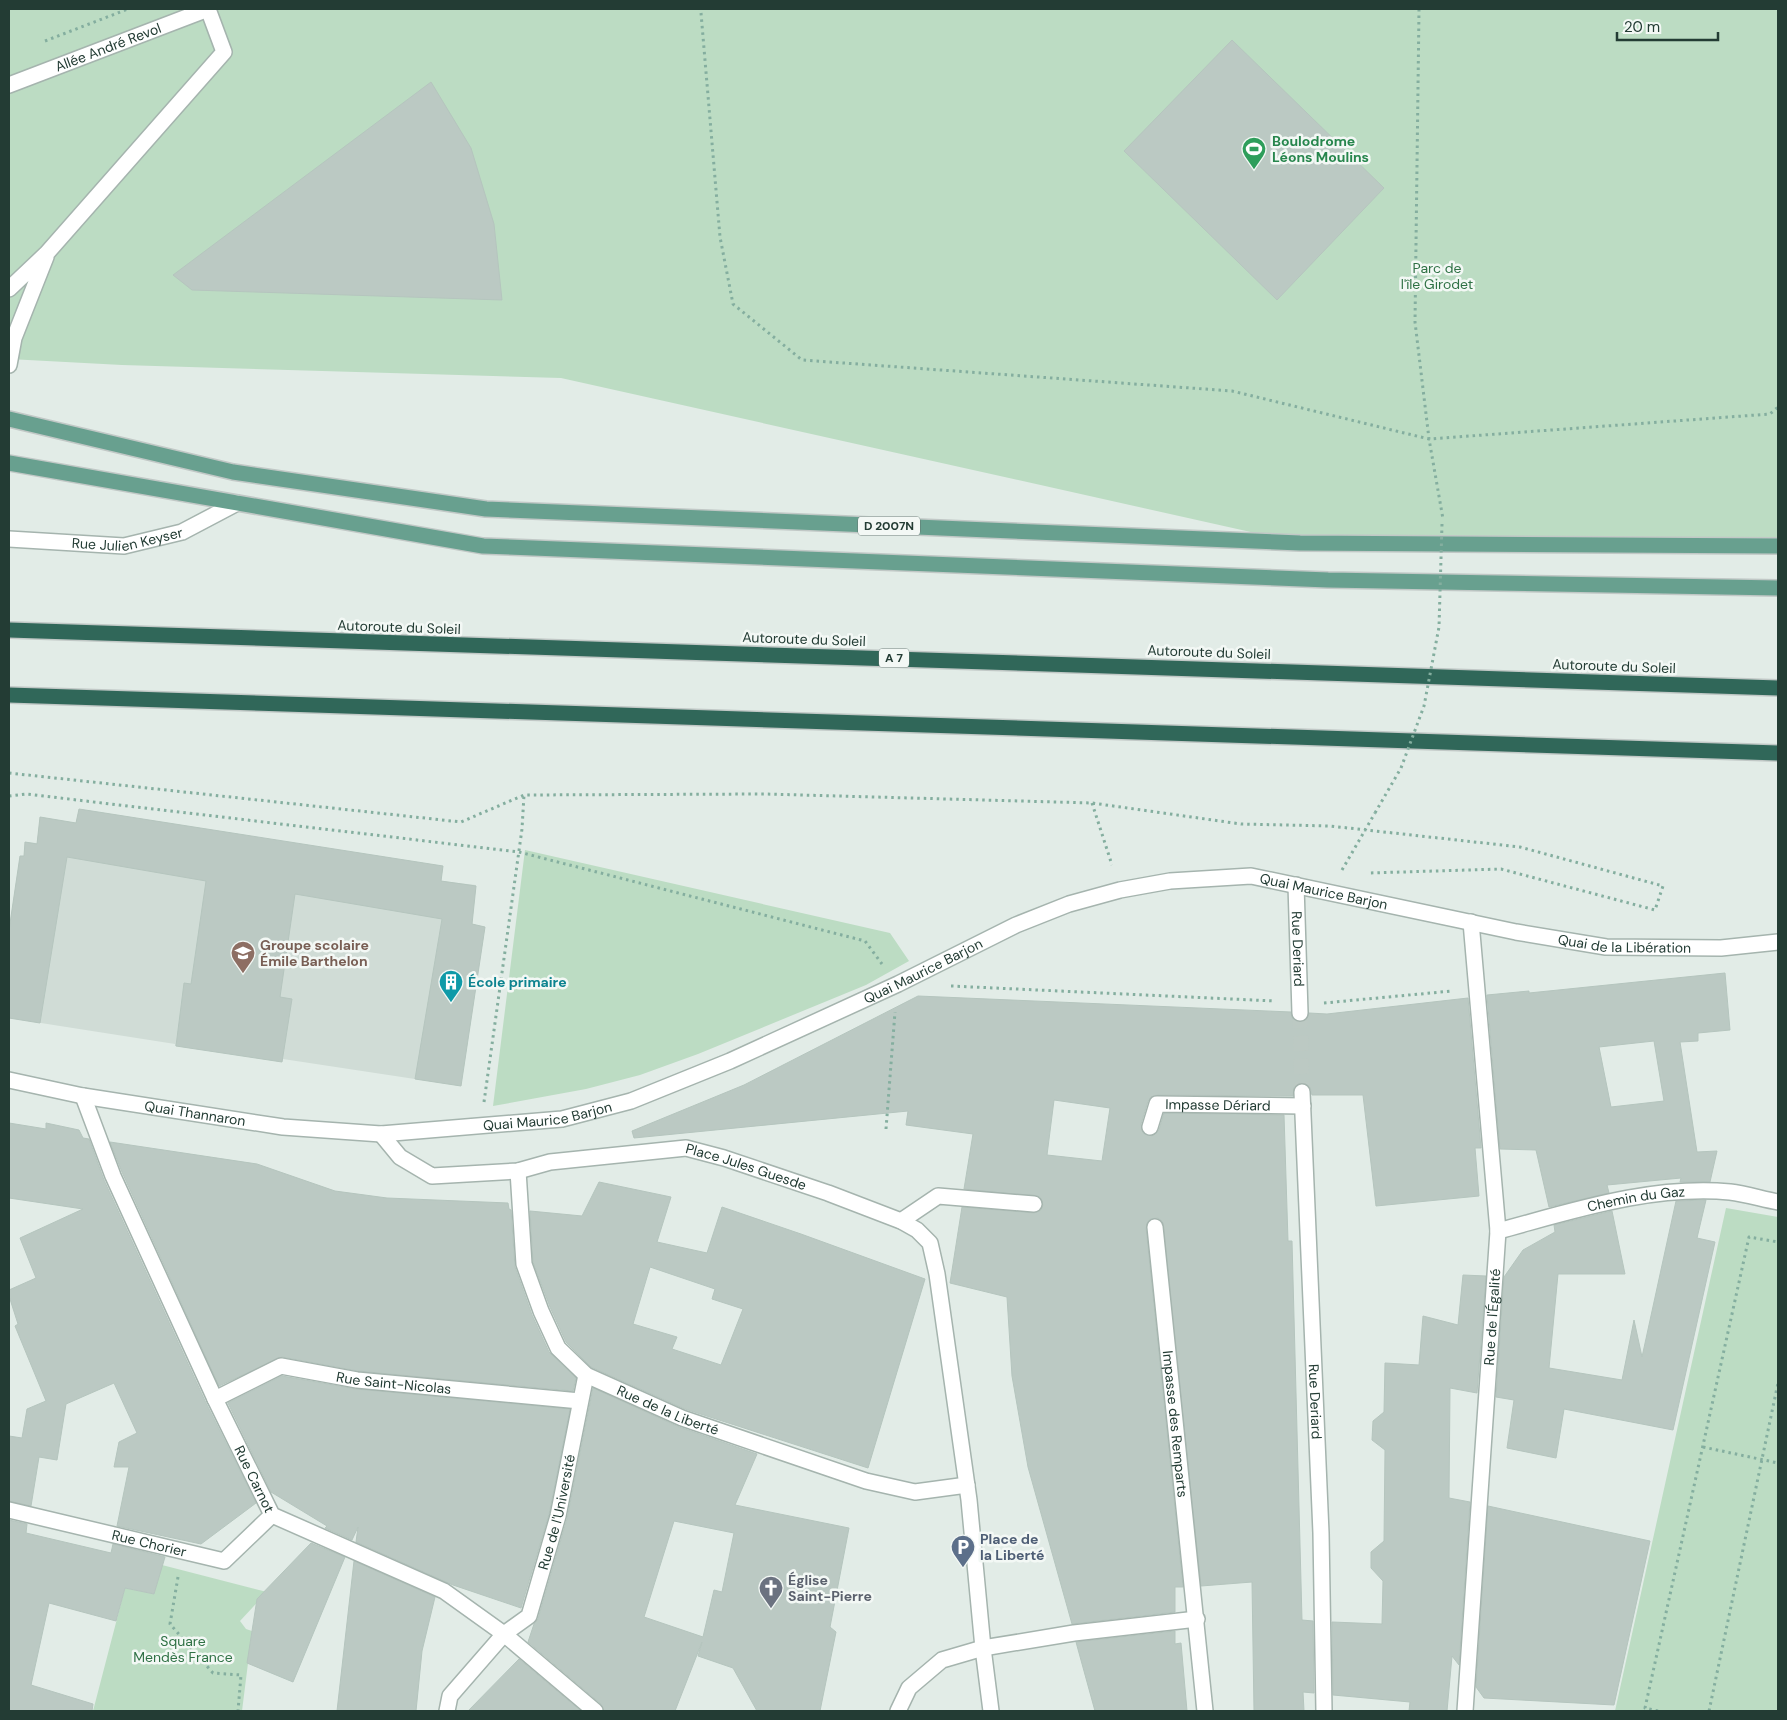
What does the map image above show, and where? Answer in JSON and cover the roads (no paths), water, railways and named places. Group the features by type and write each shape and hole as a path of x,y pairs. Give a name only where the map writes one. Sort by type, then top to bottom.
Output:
{"highway":[{"name":"Autoroute du Soleil","path":"9,630 1778,688"},
{"path":"9,695 1778,753"}],"main road":[{"name":"D 2007N","path":"9,419 233,472 486,509 1300,543 1778,546"},
{"path":"9,463 483,546 1328,580 1778,588"}],"street":[{"name":"Allée André Revol","path":"9,85 208,9"},
{"path":"9,289 47,253 224,52 208,9"},
{"path":"9,365 14,338 47,253"},
{"name":"Rue Julien Keyser","path":"9,539 124,546 182,532 237,503"},
{"name":"Quai Maurice Barjon","path":"381,1134 562,1119 632,1101 730,1061 898,984 1016,925 1069,904 1120,890 1170,881 1251,876 1472,922"},
{"name":"Rue Deriard","path":"1296,885 1300,1008"},
{"name":"Quai de la Libération","path":"1472,922 1606,947 1721,948 1778,942"},
{"name":"Rue de l'Égalité","path":"1465,1711 1498,1231 1472,922"},
{"name":"Quai Thannaron","path":"9,1080 83,1096 283,1127 381,1134"},
{"name":"Rue Carnot","path":"83,1096 113,1176 215,1399 272,1515 444,1591 504,1634 595,1711"},
{"name":"Rue Deriard","path":"1303,1099 1321,1533 1324,1711"},
{"name":"Impasse Dériard","path":"1150,1127 1157,1104 1303,1099"},
{"name":"Place Jules Guesde","path":"381,1134 400,1157 432,1176 518,1171 550,1162 686,1148 724,1158 820,1190 901,1221 917,1230 930,1242 937,1274 967,1485"},
{"name":"Rue de la Liberté","path":"518,1171 524,1264 541,1311 558,1348 586,1375 682,1418 866,1481 915,1492 967,1485"},
{"name":"Chemin du Gaz","path":"1498,1231 1611,1200 1672,1192 1730,1192 1778,1202"},
{"path":"901,1221 938,1196 1034,1204"},
{"name":"Impasse des Remparts","path":"1155,1227 1205,1711"},
{"name":"Rue Saint-Nicolas","path":"215,1399 281,1366 358,1380 580,1401"},
{"name":"Rue de l'Université","path":"447,1711 450,1696 504,1634 529,1616 558,1516 586,1375"},
{"path":"967,1485 982,1648 991,1711"},
{"name":"Rue Chorier","path":"9,1510 224,1561 272,1515"},
{"path":"898,1711 909,1688 942,1660 982,1648 1074,1633 1197,1619"}],"tunnel":[{"path":"1300,1013 1302,1092"}],"place":[{"name":"Boulodrome Léons Moulins","path":"1254,170"},
{"name":"Groupe scolaire Émile Barthelon","path":"243,974"},
{"name":"École primaire","path":"451,1003"},
{"name":"Place de la Liberté","path":"963,1568"},
{"name":"Église Saint-Pierre","path":"771,1609"}],"park label":[{"name":"Parc de l'île Girodet","path":"1437,276"},
{"name":"Square Mendès France","path":"183,1649"}]}
